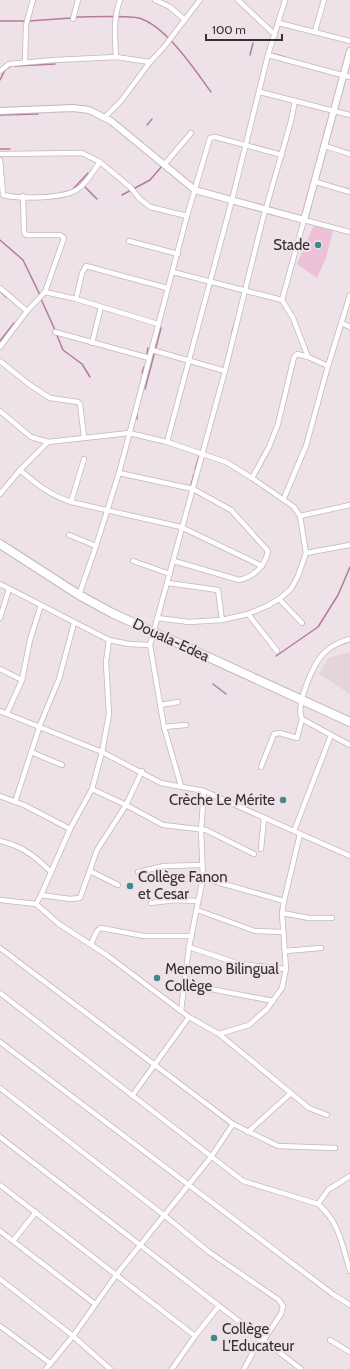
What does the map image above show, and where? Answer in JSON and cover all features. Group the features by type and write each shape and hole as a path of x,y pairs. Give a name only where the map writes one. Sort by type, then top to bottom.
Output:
{"highway":[{"name":"Douala-Edea","path":"0,544 79,595 153,632 350,722"}],"main road":[{"path":"0,111 73,108 89,110 105,117 195,190 304,220 316,182 333,111 350,51"}],"street":[{"path":"25,62 26,27 33,0"},
{"path":"73,19 78,0"},
{"path":"116,57 114,28 116,11 120,0"},
{"path":"155,0 165,2 185,20"},
{"path":"105,117 121,101 200,0"},
{"path":"238,0 275,35"},
{"path":"167,442 232,200 268,55 285,0"},
{"path":"315,31 324,0"},
{"path":"279,23 350,41"},
{"path":"268,55 350,77"},
{"path":"0,71 9,64 25,62 116,57 150,62"},
{"path":"260,92 350,115"},
{"path":"181,786 164,727 150,645 174,561 181,527 225,371 295,101"},
{"path":"164,165 192,133"},
{"path":"79,595 119,473 187,216 210,138 215,137 282,155"},
{"path":"325,146 350,154"},
{"path":"0,154 82,152 100,162 130,187 140,199 150,207 187,216"},
{"path":"0,160 2,193 6,196 42,197 62,195 78,190 100,162"},
{"path":"316,182 350,192"},
{"path":"0,347 27,311 44,292 64,238 60,235 26,235 24,232 23,196"},
{"path":"308,357 292,318 282,300 304,220 350,232"},
{"path":"129,241 178,254"},
{"path":"76,299 82,273 86,266 168,288"},
{"path":"173,272 282,300"},
{"path":"0,288 27,311"},
{"path":"44,292 76,299 158,324"},
{"path":"284,498 306,446 328,366 350,296"},
{"path":"92,342 101,307"},
{"path":"342,324 350,327"},
{"path":"55,332 149,358"},
{"path":"152,350 225,371"},
{"path":"252,478 269,447 278,424 294,357 297,354 328,366"},
{"path":"0,362 50,398 80,404 84,438"},
{"path":"0,411 31,437 48,442 129,433 167,442 226,462 284,498 294,507 300,516 306,552 298,576 291,589 279,599 248,614 222,620 189,622 157,618"},
{"path":"0,494 20,470 48,442"},
{"path":"71,502 84,459"},
{"path":"20,470 44,491 71,502 181,527 262,566"},
{"path":"119,473 193,488 231,510 267,548 267,555 262,566 255,573 239,580 174,561"},
{"path":"300,516 350,505"},
{"path":"70,535 96,546"},
{"path":"306,552 350,545"},
{"path":"133,561 170,574"},
{"path":"168,582 218,590 222,620"},
{"path":"0,584 109,640 129,644 150,645"},
{"path":"0,618 9,589"},
{"path":"279,599 302,623"},
{"path":"7,713 22,680 30,640 41,605"},
{"path":"248,614 277,651"},
{"path":"15,802 40,725 59,679 74,622"},
{"path":"261,767 274,734 280,733 297,738 302,719 300,714 302,700 311,672 324,652 331,646 350,639"},
{"path":"36,904 70,829 92,790 102,752 109,714 106,662 109,640"},
{"path":"0,669 22,680"},
{"path":"160,705 178,702"},
{"path":"0,711 40,725 102,752 142,771 161,783 204,791 350,856"},
{"path":"302,719 350,745"},
{"path":"164,727 186,726"},
{"path":"294,831 331,735"},
{"path":"31,752 62,765"},
{"path":"41,895 70,899 80,898 100,844 126,804 142,771"},
{"path":"92,790 126,804 163,825 206,830 254,854"},
{"path":"181,1011 189,947 203,878 201,830 204,791"},
{"path":"0,796 70,829"},
{"path":"261,849 264,818"},
{"path":"219,1034 249,1025 267,1010 282,988 286,969 282,913 300,834"},
{"path":"0,841 22,848 37,858 51,872"},
{"path":"138,872 164,866 202,865"},
{"path":"90,871 118,885"},
{"path":"203,878 284,901"},
{"path":"0,900 36,904 60,924 91,944 189,1017 219,1034 309,1108 327,1115"},
{"path":"151,903 175,900 198,901"},
{"path":"197,910 255,931 283,932"},
{"path":"282,913 309,918 332,918"},
{"path":"91,944 97,931 101,928 144,936 192,936"},
{"path":"189,947 239,964 286,969"},
{"path":"0,948 233,1124 278,1146 335,1148"},
{"path":"285,951 321,948"},
{"path":"185,984 273,1001"},
{"path":"0,993 211,1157 247,1183 318,1204 329,1214 335,1223 350,1271"},
{"path":"132,1096 189,1017"},
{"path":"0,1042 334,1295 350,1305"},
{"path":"0,1088 209,1252 279,1300 283,1306 281,1314 261,1340 244,1369"},
{"path":"248,1132 291,1093"},
{"path":"46,1369 117,1274 142,1246 211,1157 233,1124"},
{"path":"0,1137 261,1340 301,1369"},
{"path":"318,1204 328,1190 350,1176"},
{"path":"0,1185 117,1274 195,1336"},
{"path":"13,1241 36,1212"},
{"path":"0,1231 95,1304"},
{"path":"0,1278 72,1336 110,1369"},
{"path":"172,1369 195,1336 219,1306"},
{"path":"0,1326 50,1363"},
{"path":"330,1340 350,1352"}],"shaded area":[{"name":"Stade","path":"314,225 333,231 326,258 317,278 297,264"},
{"path":"350,652 350,694 319,674 328,658"}],"waterway":[{"path":"75,17 134,17 149,23 159,30 179,50 211,92"},
{"path":"29,21 71,18"},
{"path":"0,21 25,21"},
{"path":"250,55 253,43"},
{"path":"274,54 285,57"},
{"path":"15,66 55,64"},
{"path":"0,80 5,70 11,66"},
{"path":"0,115 38,114"},
{"path":"147,125 152,119"},
{"path":"0,149 10,149"},
{"path":"122,195 150,180 162,166"},
{"path":"73,189 88,173"},
{"path":"85,187 97,199"},
{"path":"0,240 23,260 40,295"},
{"path":"1,292 6,297"},
{"path":"41,299 55,330"},
{"path":"232,332 235,322"},
{"path":"0,341 14,323"},
{"path":"145,389 161,328"},
{"path":"56,333 63,350 82,364 90,377"},
{"path":"147,353 148,348"},
{"path":"142,373 144,367"},
{"path":"137,414 137,419"},
{"path":"195,470 199,456"},
{"path":"191,485 194,474"},
{"path":"276,656 318,627 338,595 350,567"},
{"path":"213,684 226,694"}],"place":[{"name":"Stade","path":"318,245"},
{"name":"Crèche Le Mérite","path":"283,800"},
{"name":"Collège Fanon et Cesar","path":"130,886"},
{"name":"Menemo Bilingual Collège","path":"157,978"},
{"name":"Collège L'Educateur","path":"214,1338"}]}
